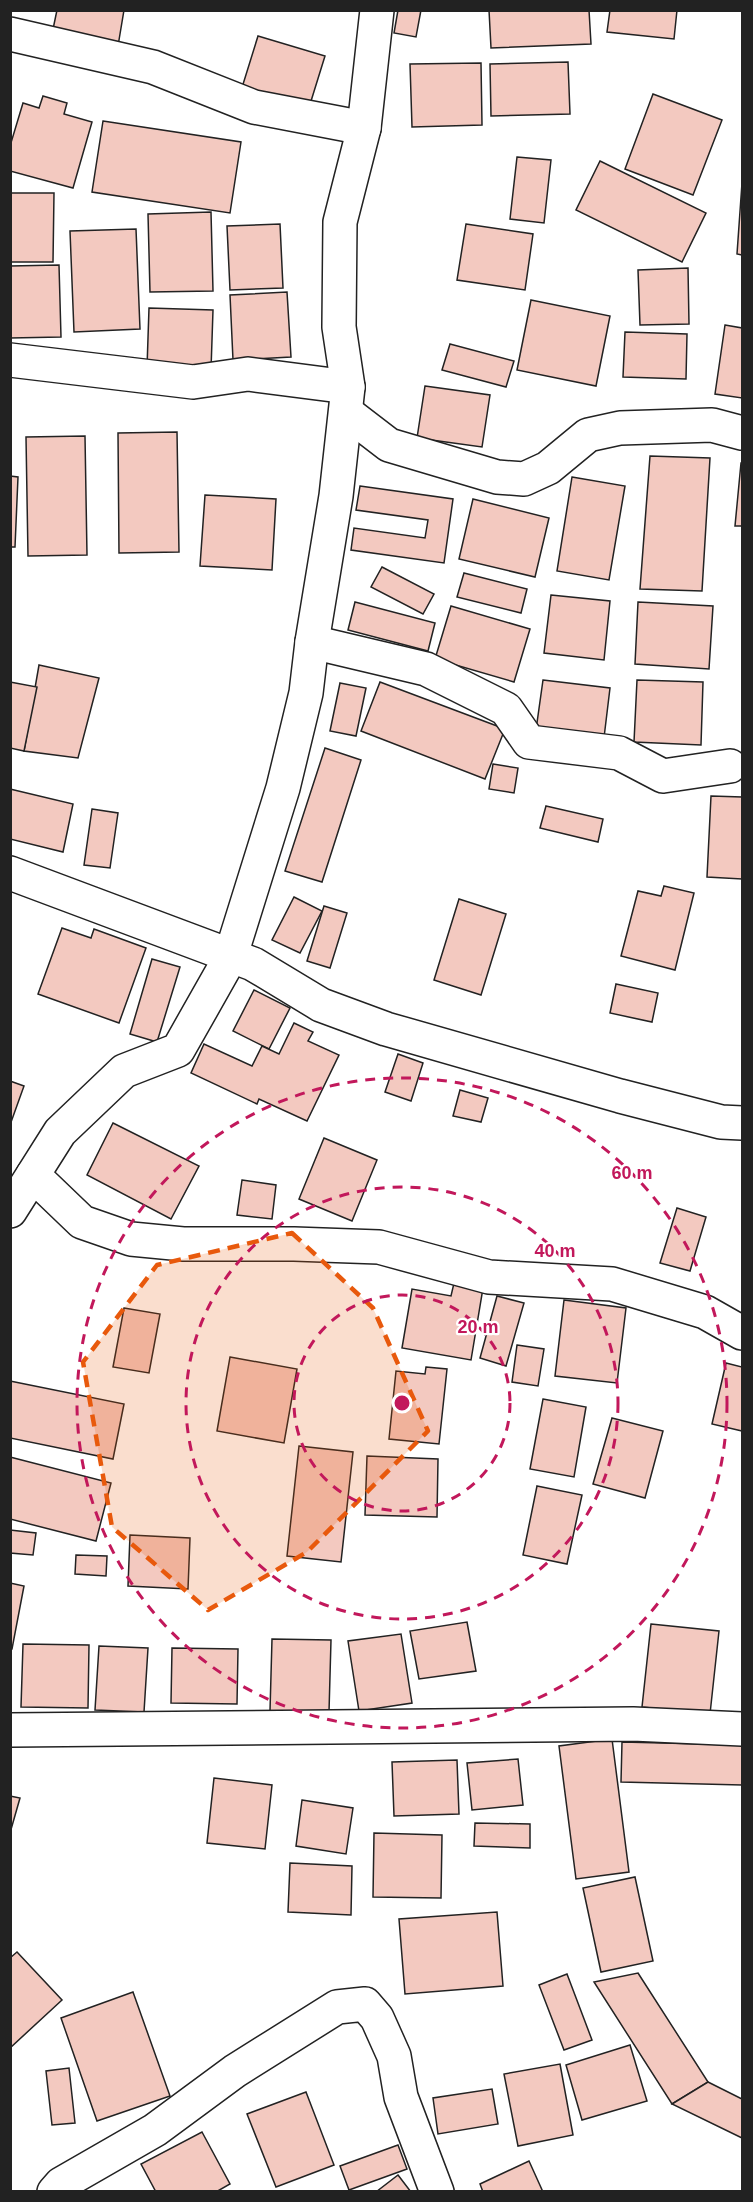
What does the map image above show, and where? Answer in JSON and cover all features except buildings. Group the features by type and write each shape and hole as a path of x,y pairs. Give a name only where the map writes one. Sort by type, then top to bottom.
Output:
{"street":[{"path":"10,1211 60,1132 124,1071 178,1050 230,958 283,788 306,693 336,496 347,399 339,327 340,222 364,128 377,10"},
{"path":"10,34 153,68 254,107 364,128"},
{"path":"10,360 193,382 248,374 347,399 389,445 497,477 524,479 548,468 588,435 620,428 712,425 742,433"},
{"path":"312,642 426,669 506,709 529,742 619,753 663,776 730,766"},
{"path":"10,873 230,958 253,964 321,1005 386,1029 620,1096 721,1122 742,1124"},
{"path":"33,1175 82,1222 131,1239 183,1244 379,1247 489,1277 612,1284 705,1312 742,1333"},
{"path":"10,1730 633,1724 742,1730"},
{"path":"54,2192 62,2184 155,2130 235,2071 295,2032 337,2007 365,2004 377,2018 394,2056 401,2097 437,2192"}],"highlighted area":[{"path":"292,1233 373,1308 428,1431 307,1552 208,1610 112,1527 83,1362 157,1265"}]}
